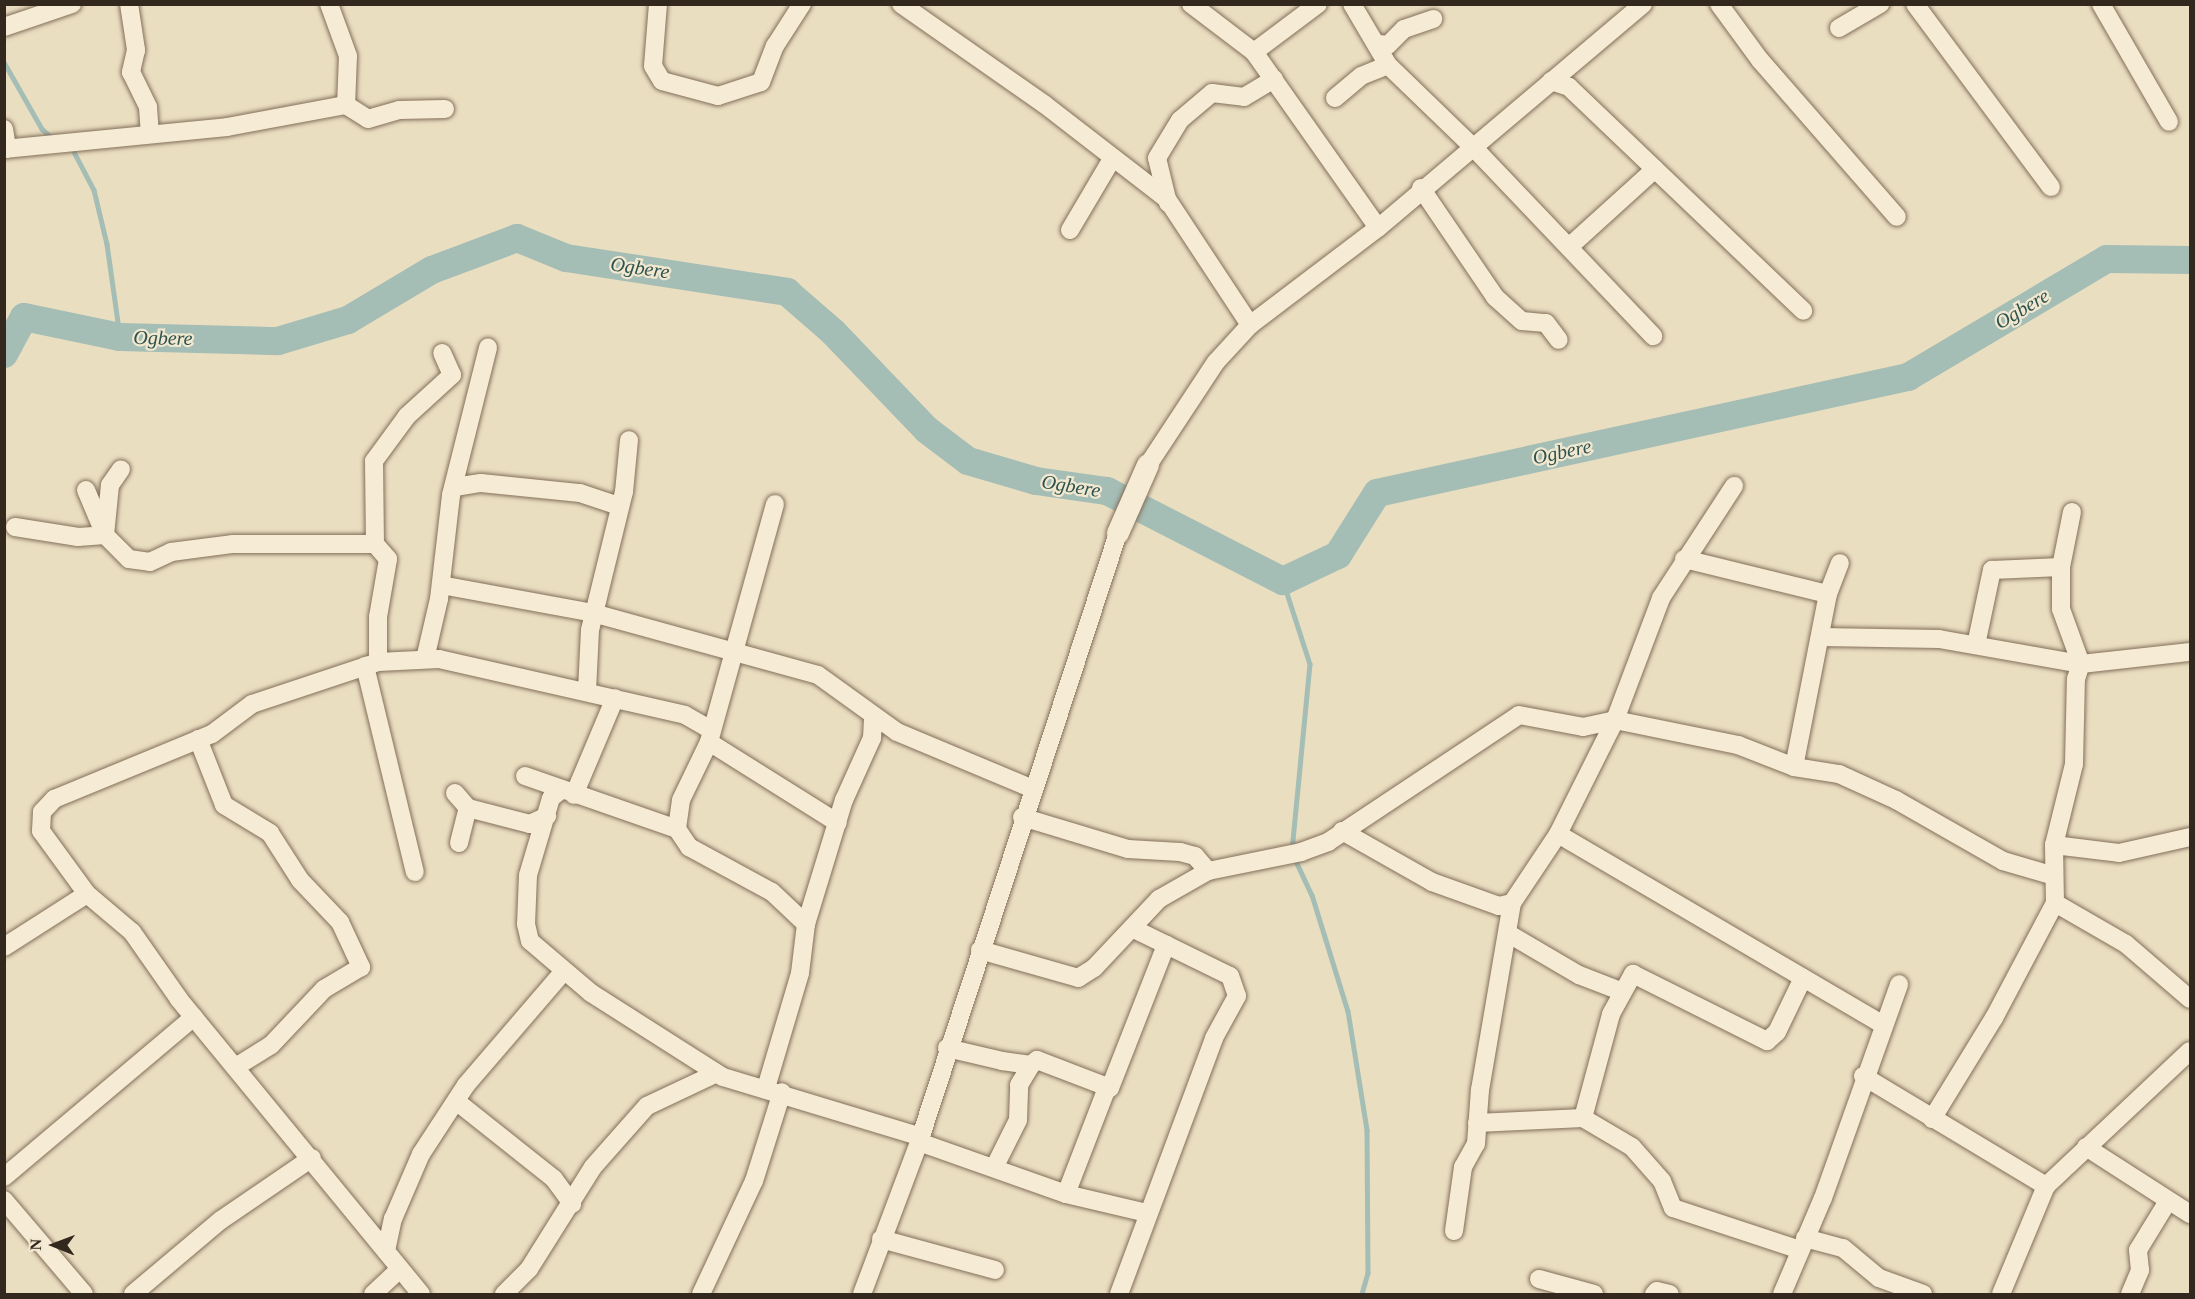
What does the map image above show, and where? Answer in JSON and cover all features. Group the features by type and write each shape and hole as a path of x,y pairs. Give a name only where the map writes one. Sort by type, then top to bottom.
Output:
{"street":[{"path":"4,27 72,4"},
{"path":"129,4 136,50 131,72 148,107 150,133"},
{"path":"329,4 348,56 346,105"},
{"path":"658,4 653,66 662,81 718,96 761,82 775,46 802,4"},
{"path":"901,4 1112,159 1168,203 1251,325"},
{"path":"1191,4 1254,52 1378,228"},
{"path":"1352,4 1379,44 1388,65 1474,148 1653,336"},
{"path":"862,1294 918,1139 1031,788 1118,533 1148,465 1216,362 1251,325 1378,228 1421,188 1474,148 1643,4"},
{"path":"1719,4 1760,60 1897,218"},
{"path":"1839,28 1880,4"},
{"path":"1915,4 2051,187"},
{"path":"2101,4 2169,122"},
{"path":"1254,52 1310,7"},
{"path":"1379,44 1388,45 1404,29 1433,19"},
{"path":"1335,98 1361,76 1388,65"},
{"path":"1168,203 1157,158 1180,120 1212,93 1244,97 1274,79"},
{"path":"1551,81 1569,87 1803,311"},
{"path":"4,129 6,149 125,140 150,133 238,125 346,105 368,119 399,110 445,109"},
{"path":"1070,230 1112,159"},
{"path":"1569,247 1655,169"},
{"path":"1421,188 1496,297 1522,321 1546,323 1559,340"},
{"path":"425,659 441,585 455,487 488,348"},
{"path":"415,872 372,664 388,559 375,544 374,461 407,416 452,375 442,353"},
{"path":"587,691 585,667 593,613 619,506 629,440"},
{"path":"105,535 110,485 121,469"},
{"path":"455,487 481,483 580,493 619,506"},
{"path":"1454,1231 1462,1167 1476,1144 1512,903 1558,834 1615,720 1661,598 1684,559 1734,486"},
{"path":"86,490 105,535 129,559 150,562 171,552 233,544 375,544"},
{"path":"677,829 681,800 709,735 775,504"},
{"path":"1932,1119 1994,1018 2055,903 2054,845 2074,764 2076,679 2081,664 2061,609 2061,567 2072,512"},
{"path":"15,527 78,537 105,535"},
{"path":"1684,559 1828,594"},
{"path":"1794,767 1822,637 1828,594 1840,563"},
{"path":"1977,645 1992,570 2061,567"},
{"path":"441,585 593,613 712,649 735,650 784,669 818,675 881,722 1031,788"},
{"path":"1822,637 1905,637 1977,645 2081,664 2190,652"},
{"path":"422,1294 398,1271 386,1251 312,1158 194,1017 132,932 87,894 41,831 40,819 46,805 198,739 232,722 252,704 372,664 425,659 587,691 685,715 709,735 838,823"},
{"path":"615,698 567,793 551,798 528,875 526,924 530,941 564,971 717,1073 918,1139 1066,1194 1147,1213"},
{"path":"980,950 1078,978 1094,969 1159,899 1208,871 1293,854 1342,831 1520,715 1583,727 1615,720 1738,745 1794,767 1839,774 1896,800 2003,861 2054,876"},
{"path":"701,1294 754,1181 800,973 806,924 838,823 872,738 881,722"},
{"path":"198,739 225,805 270,833 300,880 339,922 361,967 324,989 271,1045 237,1066"},
{"path":"525,776 567,793 677,829 689,847 772,892 806,924"},
{"path":"455,793 468,808 530,824 547,816"},
{"path":"459,843 468,808"},
{"path":"1022,818 1128,849 1180,852 1195,856 1208,871"},
{"path":"1342,831 1432,882 1499,906 1512,903"},
{"path":"1558,834 1883,1025"},
{"path":"2054,845 2119,853 2190,837"},
{"path":"4,947 87,894"},
{"path":"2055,903 2126,944 2190,999"},
{"path":"1119,1294 1147,1213 1214,1038 1237,996 1230,976 1132,928"},
{"path":"1509,934 1579,975 1620,991"},
{"path":"1066,1194 1107,1088 1167,945"},
{"path":"386,1251 393,1219 422,1154 456,1101 564,971"},
{"path":"1583,1118 1620,991 1633,974 1767,1041 1777,1032 1803,978"},
{"path":"1782,1294 1823,1198 1863,1076 1899,984"},
{"path":"4,1177 194,1017"},
{"path":"947,1048 1031,1065"},
{"path":"2001,1294 2046,1186 2190,1051"},
{"path":"995,1166 1018,1120 1019,1085 1037,1059 1107,1088"},
{"path":"504,1294 529,1269 572,1204 593,1167 646,1106 717,1073"},
{"path":"1863,1076 2046,1186"},
{"path":"456,1101 554,1179 572,1204"},
{"path":"1478,1123 1583,1118 1632,1147 1662,1181 1673,1208 1802,1244 1843,1248 1879,1278 1923,1294"},
{"path":"2086,1147 2190,1214"},
{"path":"133,1294 221,1220 312,1158"},
{"path":"4,1200 84,1294"},
{"path":"2130,1294 2140,1270 2139,1250 2168,1201"},
{"path":"881,1239 995,1270"},
{"path":"373,1294 398,1271"},
{"path":"1539,1279 1594,1294"},
{"path":"1654,1294 1657,1291 1670,1294"}],"waterway":[{"path":"4,62 42,129 52,138"},
{"path":"72,148 94,190 107,244 120,337"},
{"name":"Ogbere","path":"4,354 24,317 120,337 278,341 348,320 432,270 517,238 566,258 787,292 833,332 927,430 968,461 1036,481 1107,491 1283,581 1338,555 1377,493 1908,377 2107,259 2190,260"},
{"path":"1283,581 1310,664 1292,851"},
{"path":"1295,859 1312,895 1348,1011 1367,1130 1368,1273 1362,1294"}]}
